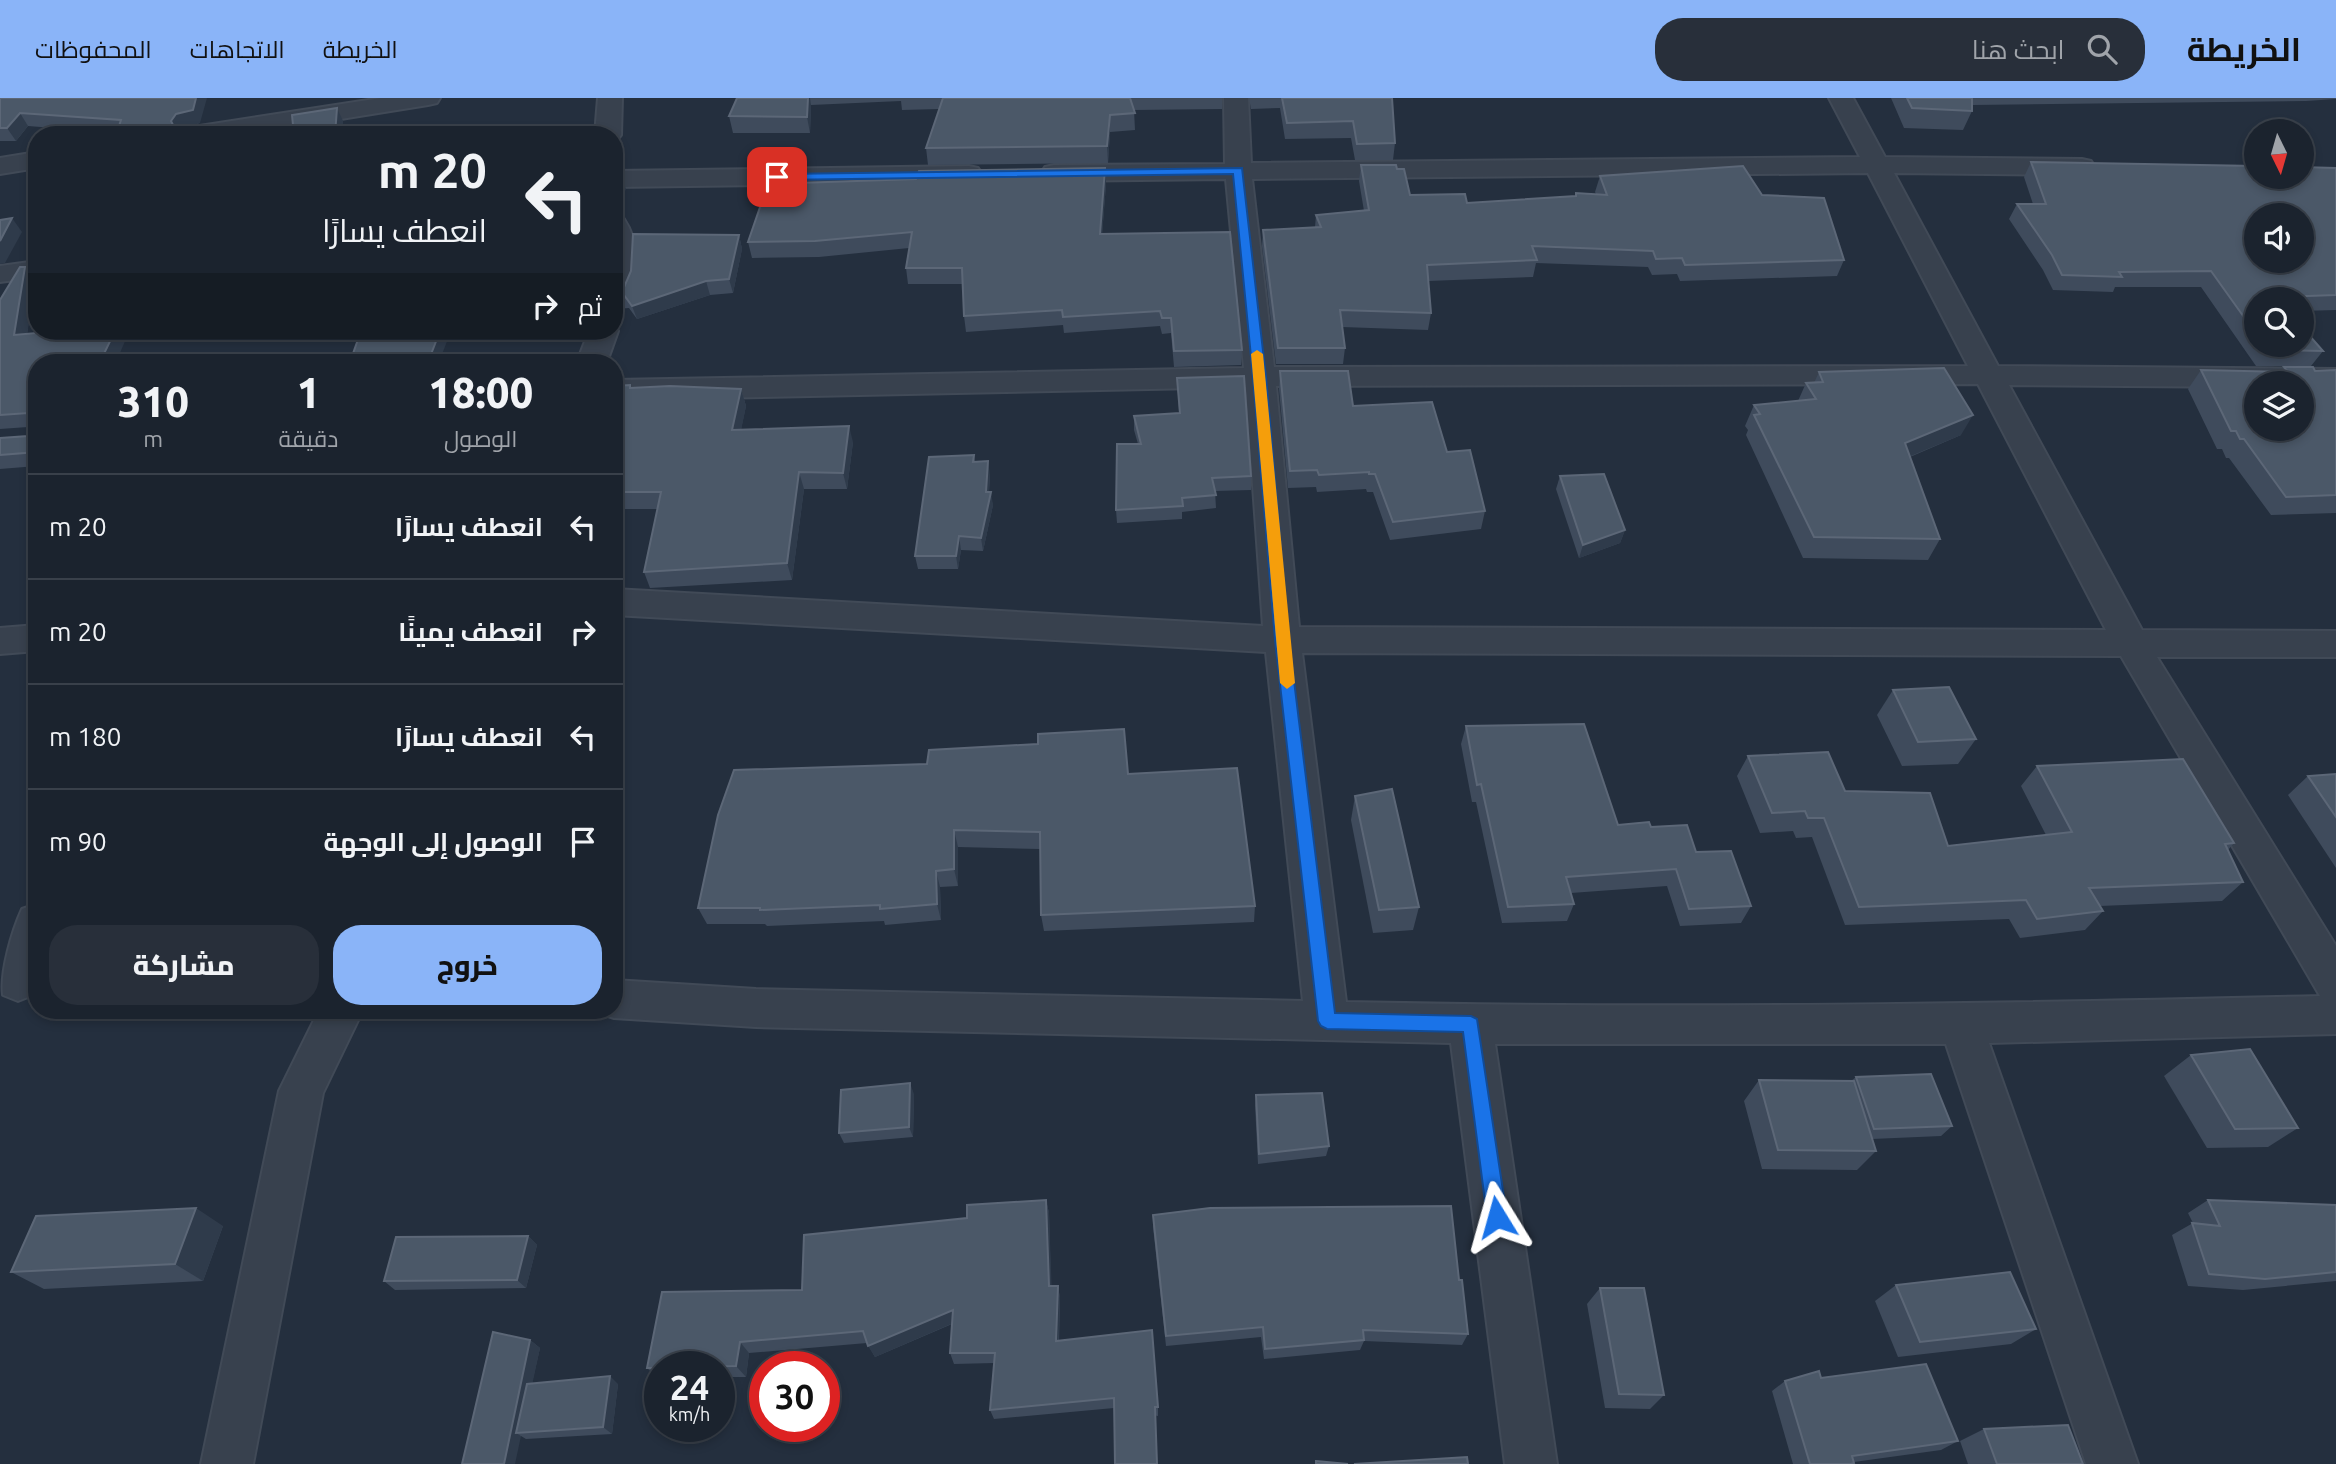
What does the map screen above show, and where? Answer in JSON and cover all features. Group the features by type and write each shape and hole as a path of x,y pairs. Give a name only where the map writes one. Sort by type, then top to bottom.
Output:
{"street":[{"path":"244,126 391,100 428,98"},
{"path":"608,126 610,98"},
{"path":"1236,98 1238,170 1260,377 1282,640 1327,1021"},
{"path":"1841,98 2132,645 2336,984"},
{"path":"0,166 28,161"},
{"path":"1030,173 1878,165 2102,167"},
{"path":"623,179 989,174"},
{"path":"623,252 623,273"},
{"path":"0,274 28,270"},
{"path":"623,390 1260,377 2336,377"},
{"path":"623,603 1282,640 2336,644"},
{"path":"0,641 28,639"},
{"path":"18,982 28,950"},
{"path":"623,1000 756,1008 1471,1024 1961,1024 2336,1015"},
{"path":"227,1464 301,1091 337,1019"},
{"path":"1471,1024 1531,1464"},
{"path":"1961,1024 2112,1464"}],"building":[{"path":"0,98 196,98 193,110 176,114 171,121 173,125 189,126 119,126 121,120 20,113 7,128 0,128"},
{"path":"737,98 808,98 807,117 729,116"},
{"path":"943,98 1130,98 1135,113 1110,115 1107,146 926,148"},
{"path":"1282,98 1392,98 1395,143 1357,144 1353,121 1287,123"},
{"path":"1907,98 1972,98 1972,111 1912,108"},
{"path":"337,108 336,126 293,126 292,115"},
{"path":"2031,162 2244,166 2244,189 2314,189 2314,167 2336,168 2336,295 2314,296 2314,287 2244,287 2244,317 2211,271 2119,272 2122,277 2062,275 2052,255 2017,204 2046,204"},
{"path":"1361,165 1396,165 1397,169 1404,169 1410,195 1465,194 1467,203 1576,196 1576,193 1607,195 1600,176 1743,166 1762,195 1824,198 1844,260 1685,265 1682,258 1656,259 1653,251 1532,246 1537,260 1427,265 1431,313 1340,310 1345,348 1278,348 1263,230 1321,227 1316,215 1369,210"},
{"path":"1105,168 1100,234 1230,232 1242,350 1174,351 1171,318 1162,318 1160,311 1063,317 1062,310 964,316 962,268 906,268 912,232 815,241 748,242 768,184 916,179 919,171"},
{"path":"12,218 0,241 0,220"},
{"path":"633,234 739,235 729,279 706,281 632,306 623,295 631,271"},
{"path":"20,267 25,267 14,335 28,334 28,340 111,340 104,354 28,354 28,413 0,415 0,300"},
{"path":"358,340 437,340 431,354 353,354"},
{"path":"2314,341 2323,351 2314,351"},
{"path":"2284,367 2313,367 2315,371 2336,370 2336,495 2286,497 2245,441 2314,441 2314,371 2287,371"},
{"path":"1944,368 1973,415 1905,443 1940,539 1814,537 1754,415 1760,414 1754,405 1816,399 1806,383 1823,382 1819,372"},
{"path":"2201,370 2244,371 2244,439 2240,439 2236,431 2231,431"},
{"path":"1280,371 1348,371 1353,406 1432,402 1447,452 1470,450 1485,511 1393,522 1375,474 1369,472 1319,475 1317,470 1290,471"},
{"path":"1244,376 1251,476 1212,478 1216,495 1182,498 1183,506 1116,510 1117,444 1141,444 1134,416 1180,413 1177,378"},
{"path":"623,385 630,385 630,388 670,386 741,389 732,430 849,426 843,473 799,472 787,563 644,572 661,492 623,492"},
{"path":"28,436 28,453 0,455 0,438"},
{"path":"974,455 973,462 988,461 986,492 991,492 981,538 959,536 956,556 915,556 929,457"},
{"path":"1604,474 1625,530 1583,545 1560,476"},
{"path":"1949,687 1976,739 1918,742 1893,690"},
{"path":"1584,724 1618,825 1649,822 1651,827 1687,825 1696,852 1731,851 1751,906 1689,909 1676,869 1566,877 1574,904 1508,907 1481,784 1477,785 1466,726"},
{"path":"1124,729 1128,774 1237,768 1255,906 1041,915 1040,832 954,830 954,869 936,871 937,904 880,909 880,905 760,910 698,908 718,815 734,770 927,764 929,750 1038,744 1038,734"},
{"path":"1828,752 1845,791 1930,793 1948,846 2072,832 2037,766 2183,759 2234,843 2225,844 2243,882 2089,888 2103,911 2037,919 2026,900 1859,907 1824,818 1808,818 1805,811 1772,813 1748,756"},
{"path":"2336,774 2336,817 2308,776"},
{"path":"1392,789 1419,907 1379,910 1355,796"},
{"path":"2250,1049 2298,1128 2235,1129 2191,1055"},
{"path":"1931,1074 1952,1126 1874,1129 1856,1077"},
{"path":"1759,1080 1854,1081 1876,1151 1778,1150"},
{"path":"910,1083 909,1127 839,1133 841,1090"},
{"path":"1322,1093 1329,1146 1259,1154 1256,1095"},
{"path":"1046,1200 1049,1286 1058,1286 1056,1341 1152,1330 1158,1407 1155,1407 1157,1464 1115,1464 1114,1398 990,1410 995,1353 950,1353 953,1310 868,1346 863,1331 740,1342 736,1366 735,1351 650,1351 662,1292 802,1290 804,1235 967,1218 967,1205"},
{"path":"2208,1200 2336,1205 2336,1272 2265,1279 2209,1274 2192,1223 2220,1226"},
{"path":"1451,1206 1468,1334 1363,1330 1364,1340 1265,1349 1263,1327 1166,1336 1153,1215 1210,1208"},
{"path":"196,1208 175,1264 11,1272 36,1216"},
{"path":"528,1236 517,1280 384,1281 396,1237"},
{"path":"2010,1272 2036,1329 1920,1342 1896,1285"},
{"path":"1600,1288 1644,1288 1664,1395 1619,1394"},
{"path":"493,1332 530,1340 504,1464 462,1464"},
{"path":"1926,1364 1958,1441 1852,1456 1854,1463 1851,1464 1810,1464 1785,1381 1819,1371 1821,1378"},
{"path":"610,1376 603,1427 516,1433 527,1384"},
{"path":"2068,1425 2083,1464 1997,1464 1984,1429"},
{"path":"1467,1457 1468,1464 1354,1464"},
{"path":"1316,1461 1348,1464 1316,1464"}],"slow traffic":[{"path":"1257,354 1287,683"}],"route":[{"path":"777,177 1238,170 1260,377 1282,640 1327,1021 1471,1024 1497,1217"}]}
